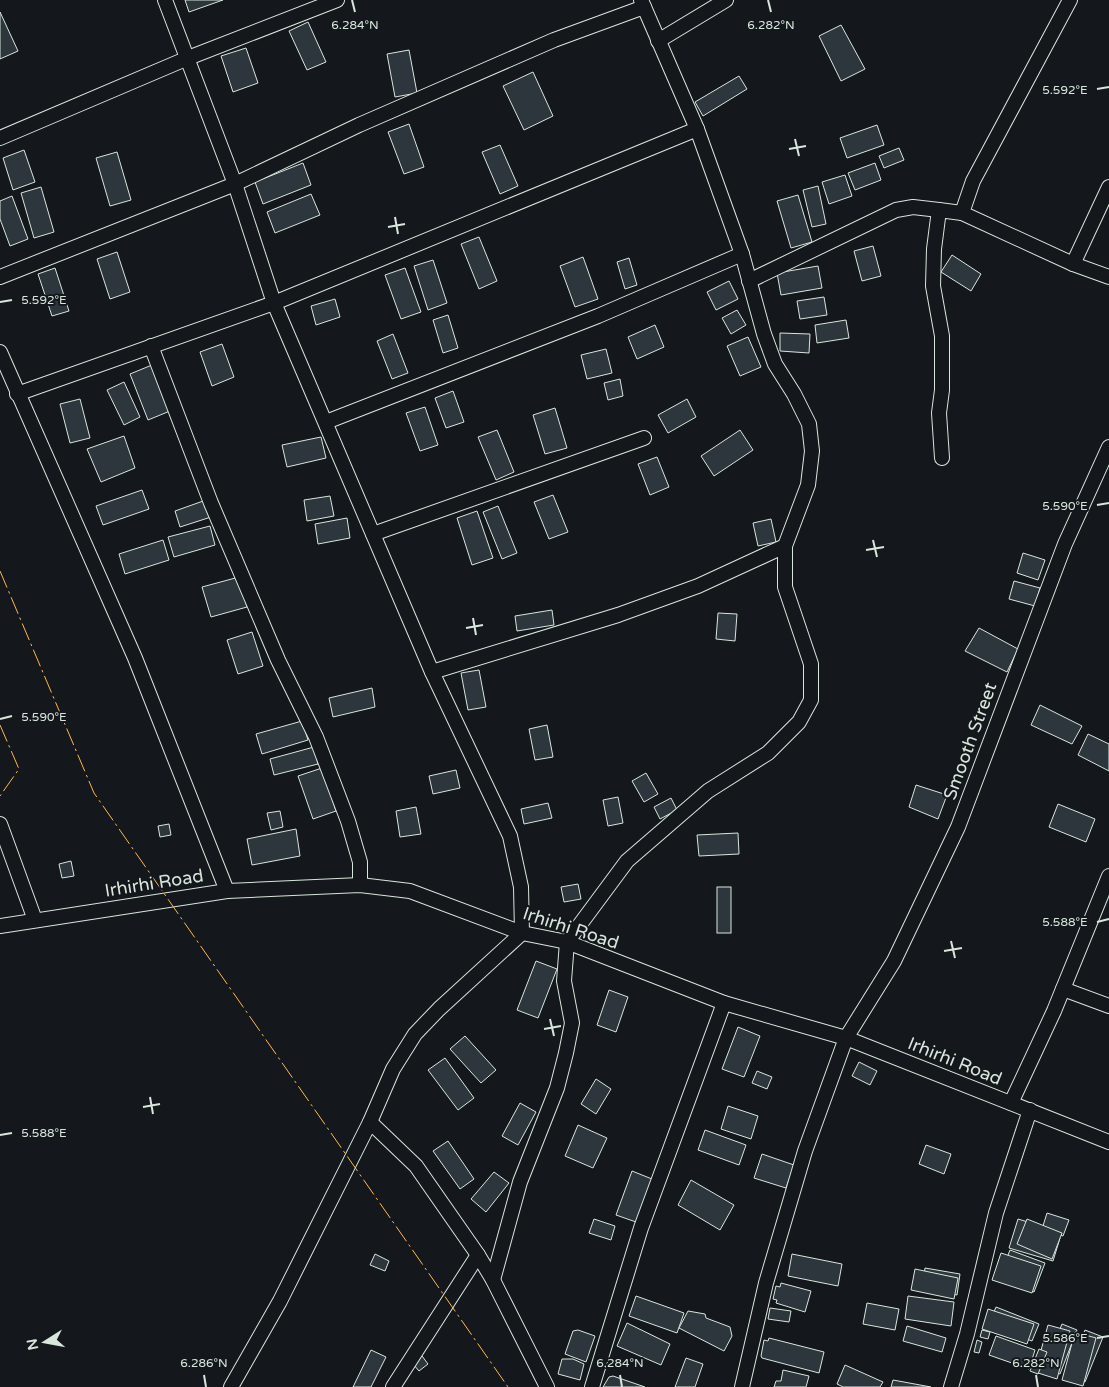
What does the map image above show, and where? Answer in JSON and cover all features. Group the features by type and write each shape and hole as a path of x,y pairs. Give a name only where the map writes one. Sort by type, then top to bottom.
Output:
{"street":[{"path":"166,0 235,184 274,303 432,672 510,836 521,888 522,933 439,1009 415,1034 393,1069 370,1122 280,1301 231,1387"},
{"path":"0,138 188,58 337,0"},
{"path":"658,41 726,0"},
{"path":"962,213 973,181 1070,0"},
{"path":"0,277 235,184 359,125 642,4 697,129 742,254 776,364 809,424 812,451 808,485 784,546 785,587 811,664 811,700 799,722 768,753 708,792 627,861 567,942 564,981 572,1023 566,1052 557,1088 520,1182 494,1280"},
{"path":"17,394 274,303 697,129"},
{"path":"1073,264 1109,187"},
{"path":"749,281 896,210 913,207 962,213 1073,264 1109,277"},
{"path":"939,210 934,249 933,286 942,336 943,370 939,413 942,458"},
{"path":"326,422 598,316 742,254"},
{"path":"150,346 211,503 278,660 316,738 348,821 360,862 360,885"},
{"path":"0,352 6,382 17,394 135,658 227,891"},
{"path":"373,534 644,438"},
{"name":"Smooth Street","path":"742,1387 768,1274 806,1152 846,1038 894,961 958,827 1065,544 1109,447"},
{"path":"432,672 618,615 698,586 784,546"},
{"path":"0,824 35,920"},
{"path":"1010,1103 1063,989 1109,876"},
{"name":"Irhirhi Road","path":"0,926 227,891 360,885 410,891 522,933 567,942 724,1003 846,1038 1109,1142"},
{"path":"1063,989 1109,1006"},
{"path":"592,1387 641,1228 724,1003"},
{"path":"951,1387 967,1334 996,1213 1030,1110"},
{"path":"370,1122 416,1166 478,1255 494,1280 543,1385"},
{"path":"393,1387 478,1255"}],"building":[{"path":"185,0 223,0 189,12"},
{"path":"0,12 18,51 0,59"},
{"path":"308,22 326,62 307,70 289,31"},
{"path":"841,25 865,69 841,81 819,36"},
{"path":"246,48 258,83 233,92 221,56"},
{"path":"409,50 417,93 395,97 387,54"},
{"path":"533,72 553,116 524,130 503,86"},
{"path":"739,76 747,89 703,116 695,102"},
{"path":"409,124 424,167 404,174 388,132"},
{"path":"877,125 884,145 847,158 840,138"},
{"path":"500,145 518,186 500,194 482,152"},
{"path":"899,148 904,160 884,168 879,156"},
{"path":"24,150 35,182 13,190 3,158"},
{"path":"117,152 131,200 110,206 96,158"},
{"path":"303,163 311,185 263,204 255,182"},
{"path":"875,163 881,180 855,190 848,173"},
{"path":"845,175 852,196 829,204 822,182"},
{"path":"818,186 826,224 812,227 803,190"},
{"path":"41,187 54,232 34,238 21,193"},
{"path":"311,194 320,215 275,233 267,212"},
{"path":"798,195 812,242 791,248 777,201"},
{"path":"12,196 28,239 10,246 0,219 0,201"},
{"path":"479,237 497,281 479,289 461,244"},
{"path":"873,246 881,276 862,281 854,251"},
{"path":"117,252 130,292 110,299 97,259"},
{"path":"952,255 981,274 971,291 941,272"},
{"path":"583,257 598,299 575,307 560,266"},
{"path":"629,258 637,285 625,289 617,262"},
{"path":"433,260 447,303 428,310 414,266"},
{"path":"818,266 822,288 781,295 777,273"},
{"path":"55,268 69,311 52,316 38,274"},
{"path":"405,268 421,312 401,319 385,275"},
{"path":"729,281 738,299 716,310 707,292"},
{"path":"824,297 827,315 800,319 797,301"},
{"path":"335,299 340,317 316,325 311,306"},
{"path":"737,310 746,325 731,334 722,318"},
{"path":"448,315 458,348 443,353 433,320"},
{"path":"846,320 849,338 817,343 815,325"},
{"path":"655,325 664,347 637,359 628,337"},
{"path":"780,333 810,334 809,353 780,351"},
{"path":"393,334 408,373 392,379 377,341"},
{"path":"748,337 761,367 740,376 727,346"},
{"path":"222,344 234,377 212,386 200,352"},
{"path":"606,349 612,373 587,379 581,355"},
{"path":"152,365 170,411 148,420 130,374"},
{"path":"620,379 623,396 608,400 604,383"},
{"path":"124,382 140,417 124,425 107,390"},
{"path":"453,391 464,422 446,428 435,398"},
{"path":"80,399 90,438 70,443 60,404"},
{"path":"687,399 696,417 668,433 658,415"},
{"path":"425,407 438,445 420,451 406,413"},
{"path":"555,408 567,448 545,454 533,415"},
{"path":"497,430 514,472 496,480 478,437"},
{"path":"740,430 753,450 714,476 701,456"},
{"path":"124,436 135,468 101,482 87,449"},
{"path":"321,437 326,458 287,467 282,445"},
{"path":"657,457 669,487 650,495 638,464"},
{"path":"142,490 149,509 103,525 96,506"},
{"path":"553,495 568,532 549,539 534,502"},
{"path":"330,496 334,516 307,521 304,500"},
{"path":"206,500 211,517 180,527 175,511"},
{"path":"498,506 517,553 502,559 483,512"},
{"path":"477,511 493,558 472,565 457,518"},
{"path":"347,518 350,538 318,544 315,524"},
{"path":"771,519 776,542 758,546 753,523"},
{"path":"210,526 215,545 174,557 168,537"},
{"path":"163,540 169,560 125,574 119,554"},
{"path":"1023,553 1045,560 1038,580 1017,573"},
{"path":"239,577 247,607 211,617 202,587"},
{"path":"1014,581 1040,588 1035,606 1009,599"},
{"path":"552,610 554,625 517,631 515,616"},
{"path":"718,613 737,614 735,641 716,639"},
{"path":"979,628 1018,649 1007,672 965,651"},
{"path":"252,632 263,666 238,674 227,640"},
{"path":"479,670 486,707 468,710 461,673"},
{"path":"372,688 375,707 333,717 329,698"},
{"path":"1040,705 1082,726 1072,744 1031,725"},
{"path":"302,721 308,740 262,754 256,734"},
{"path":"547,725 553,757 535,760 529,729"},
{"path":"1088,734 1109,744 1109,771 1078,755"},
{"path":"314,747 318,764 274,775 270,759"},
{"path":"322,768 336,811 313,819 298,776"},
{"path":"456,770 460,788 433,794 429,776"},
{"path":"646,773 658,794 644,802 632,781"},
{"path":"916,785 947,795 938,819 909,807"},
{"path":"618,797 623,823 608,826 603,800"},
{"path":"671,798 677,810 660,819 654,807"},
{"path":"548,803 552,818 524,824 521,809"},
{"path":"1058,804 1095,819 1086,842 1049,827"},
{"path":"416,807 421,834 400,837 396,811"},
{"path":"280,811 283,827 271,830 267,813"},
{"path":"169,824 171,835 160,837 158,826"},
{"path":"296,829 300,856 252,865 247,839"},
{"path":"738,833 739,854 699,856 697,835"},
{"path":"71,861 74,876 62,878 59,864"},
{"path":"578,884 581,899 564,902 561,887"},
{"path":"717,887 731,887 731,933 717,933"},
{"path":"536,961 557,969 538,1018 517,1010"},
{"path":"609,990 628,997 616,1032 597,1025"},
{"path":"738,1027 760,1036 744,1077 722,1069"},
{"path":"465,1036 496,1070 481,1083 450,1049"},
{"path":"445,1058 474,1098 458,1110 428,1070"},
{"path":"859,1062 877,1071 870,1085 852,1076"},
{"path":"757,1071 772,1077 767,1089 752,1083"},
{"path":"596,1079 611,1089 596,1114 581,1104"},
{"path":"520,1103 536,1112 518,1145 502,1136"},
{"path":"728,1106 758,1116 751,1139 721,1129"},
{"path":"578,1125 607,1138 593,1168 565,1156"},
{"path":"705,1130 746,1145 739,1165 698,1150"},
{"path":"448,1141 474,1179 460,1189 433,1151"},
{"path":"926,1145 951,1154 944,1174 919,1164"},
{"path":"762,1154 794,1165 786,1188 754,1178"},
{"path":"632,1171 652,1179 636,1222 616,1215"},
{"path":"494,1172 509,1183 486,1212 471,1199"},
{"path":"691,1180 734,1205 720,1230 678,1205"},
{"path":"1047,1213 1069,1220 1063,1236 1042,1229"},
{"path":"594,1219 615,1226 611,1240 589,1233"},
{"path":"1018,1219 1031,1223 1029,1229 1060,1238 1053,1261 1009,1248"},
{"path":"1027,1219 1062,1233 1052,1259 1017,1244"},
{"path":"1010,1250 1045,1263 1034,1292 999,1278"},
{"path":"1001,1253 1041,1266 1032,1293 992,1280"},
{"path":"375,1254 389,1261 385,1271 370,1265"},
{"path":"792,1254 842,1264 838,1286 788,1276"},
{"path":"925,1268 960,1274 957,1295 922,1289"},
{"path":"915,1269 958,1278 954,1299 911,1290"},
{"path":"781,1283 811,1291 805,1312 776,1303 777,1300 773,1299 776,1286 780,1287"},
{"path":"636,1296 684,1313 677,1333 629,1316"},
{"path":"908,1296 954,1302 951,1326 905,1319"},
{"path":"867,1303 899,1309 895,1330 863,1324"},
{"path":"996,1307 1039,1324 1032,1341 989,1324"},
{"path":"770,1308 791,1311 789,1322 768,1319"},
{"path":"988,1309 1034,1324 1027,1344 982,1329"},
{"path":"688,1311 705,1314 706,1318 730,1327 732,1336 724,1351 679,1328"},
{"path":"627,1323 670,1344 661,1365 617,1346"},
{"path":"1062,1324 1077,1330 1060,1374 1044,1368"},
{"path":"1048,1325 1070,1331 1057,1379 1035,1372"},
{"path":"907,1326 946,1338 942,1352 903,1341"},
{"path":"578,1330 595,1336 586,1362 565,1354 573,1331"},
{"path":"982,1330 990,1332 988,1339 980,1337"},
{"path":"1085,1330 1103,1337 1085,1382 1067,1375"},
{"path":"1075,1332 1096,1338 1083,1386 1062,1380"},
{"path":"996,1336 1035,1350 1029,1369 989,1355"},
{"path":"769,1338 824,1352 819,1373 762,1358 764,1340 768,1341"},
{"path":"977,1340 982,1342 979,1353 974,1352"},
{"path":"1039,1349 1047,1352 1038,1374 1030,1371"},
{"path":"371,1350 386,1357 371,1387 353,1387"},
{"path":"422,1356 428,1364 419,1371 413,1364"},
{"path":"686,1358 703,1364 695,1387 675,1387"},
{"path":"562,1359 573,1359 584,1364 580,1380 558,1374"},
{"path":"845,1365 883,1382 880,1387 843,1387 837,1384"},
{"path":"783,1370 809,1376 806,1387 774,1387 776,1381 781,1381"},
{"path":"613,1376 645,1387 603,1387 609,1377"},
{"path":"893,1380 931,1387 891,1387"}],"power":[{"path":"0,571 94,793 508,1387"},
{"path":"0,725 19,769 0,796"}]}
